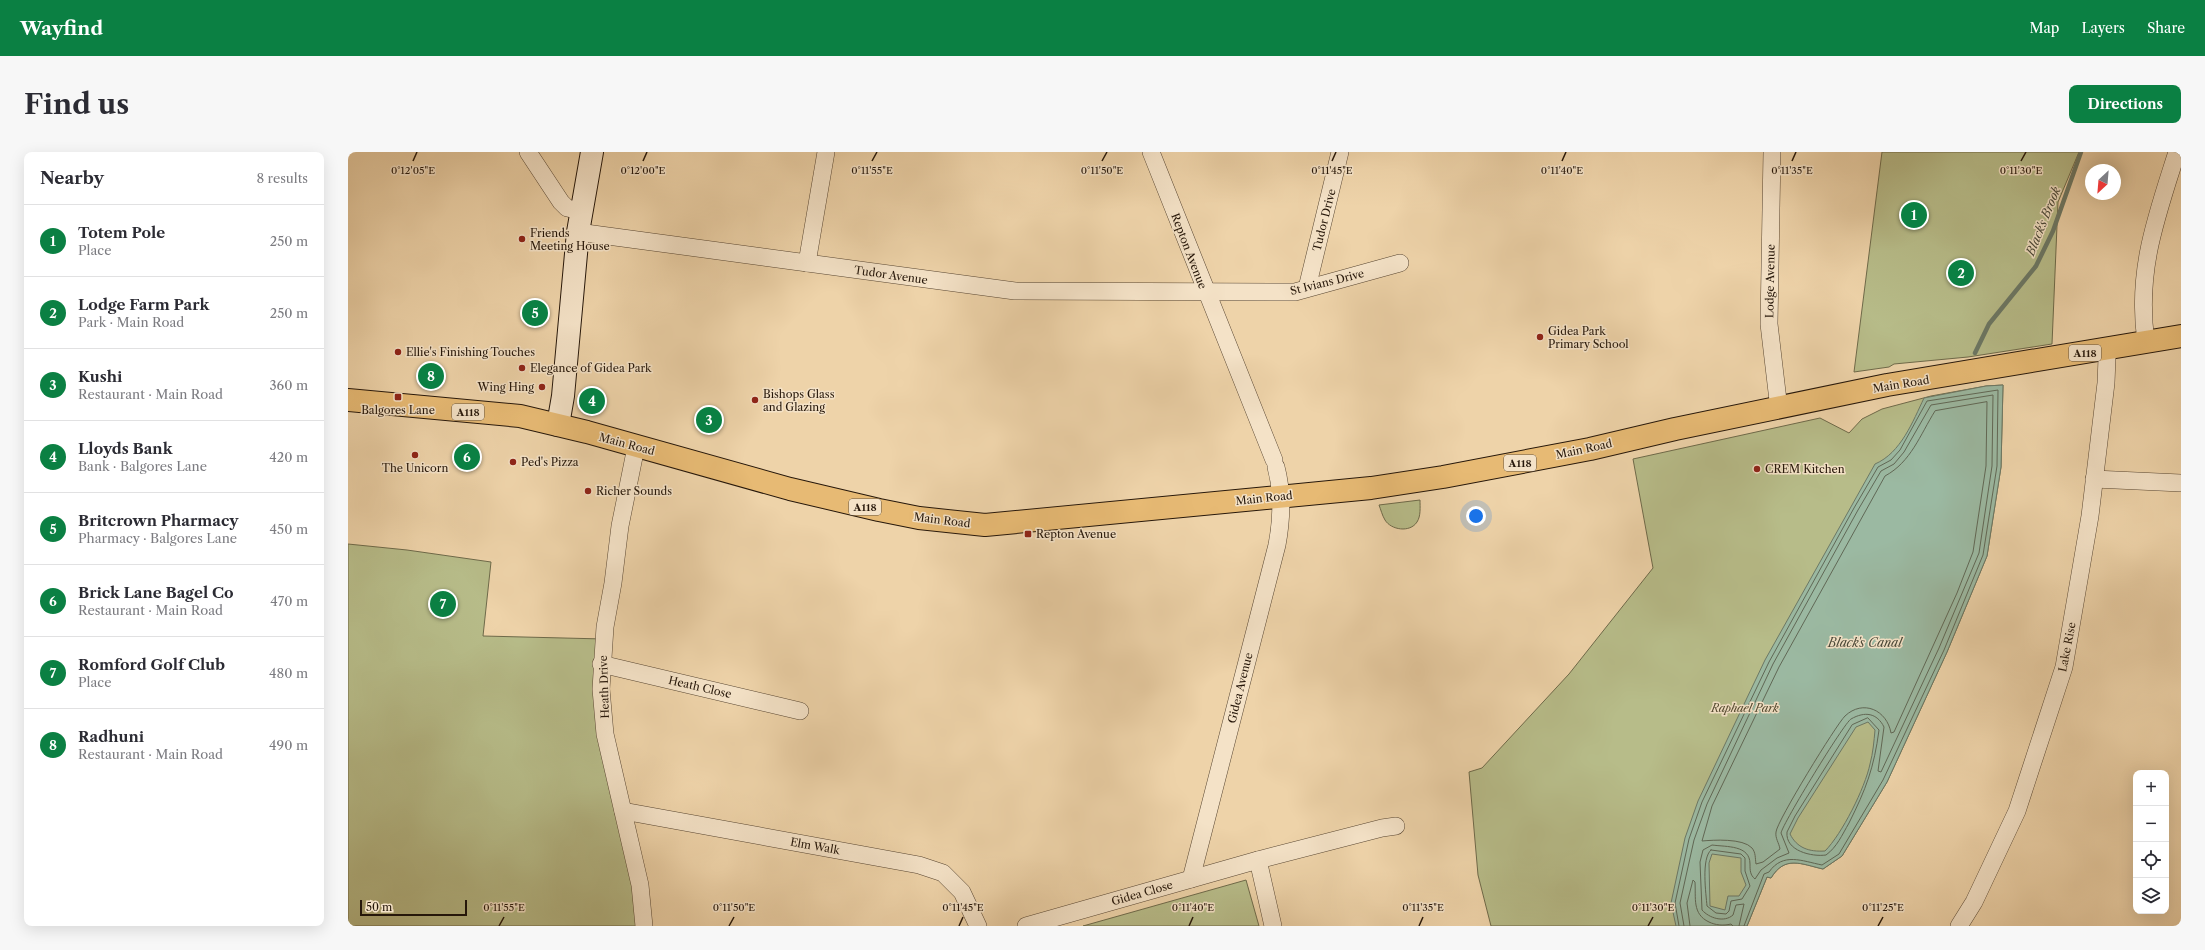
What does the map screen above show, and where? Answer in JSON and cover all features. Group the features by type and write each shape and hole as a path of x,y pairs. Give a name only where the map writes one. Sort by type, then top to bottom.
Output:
{"main road":[{"name":"Main Road","path":"348,400 520,416 558,425 790,489 919,518 985,526 1282,495 1371,488 1489,469 1887,385 2024,364 2181,336"}],"street":[{"name":"Tudor Avenue","path":"528,152 561,202 580,222 807,263 1015,291 1205,291"},
{"path":"558,425 563,396 580,222 592,152"},
{"path":"807,263 826,152"},
{"name":"Repton Avenue","path":"1151,152 1205,291 1275,463 1282,495"},
{"name":"Tudor Drive","path":"1307,288 1340,152"},
{"name":"Lodge Avenue","path":"1772,152 1769,324 1779,409"},
{"path":"2146,342 2142,297 2150,238 2177,152"},
{"name":"St Ivians Drive","path":"1205,291 1273,293 1295,292 1400,264"},
{"name":"Lake Rise","path":"1959,926 1974,902 2017,811 2064,667 2094,479 2106,383 2107,358 2105,349"},
{"name":"Heath Drive","path":"636,447 620,526 601,664 605,734 640,885 644,926"},
{"path":"2094,479 2181,483"},
{"name":"Gidea Avenue","path":"1191,879 1277,545 1281,523 1282,495"},
{"name":"Heath Close","path":"601,664 800,711"},
{"name":"Elm Walk","path":"623,811 920,865 943,873 962,892 978,926"},
{"name":"Gidea Close","path":"1026,926 1258,860 1382,828 1396,826"},
{"path":"1258,860 1273,926"}],"green space":[{"path":"1882,152 2079,152 2058,202 2052,344 1968,357 1894,364 1889,367 1854,372"},
{"name":"Raphael Park","path":"2003,385 2001,467 1987,556 1947,652 1887,782 1842,856 1823,869 1794,863 1782,866 1771,878 1767,877 1747,926 1491,926 1478,875 1469,772 1482,768 1569,674 1653,568 1633,459 1820,418 1849,433 1862,419 1882,409 1931,396 1986,386"},
{"path":"1420,500 1420,511 1417,522 1410,528 1405,529 1396,528 1388,523 1384,518 1379,505"},
{"path":"348,544 407,550 491,562 483,636 604,639 605,734 644,926 348,926"},
{"path":"1246,880 1259,926 1083,926"}],"water":[{"name":"Black's Canal","path":"2003,385 2001,467 1987,556 1947,652 1887,782 1842,856 1823,869 1794,863 1782,866 1771,878 1767,877 1747,926 1676,926 1671,903 1685,838 1698,801 1765,660 1875,464 1892,452 1905,436 1924,398 1986,386","holes":["1868,722 1875,730 1872,756 1863,785 1852,810 1838,834 1825,851 1814,851 1800,846 1790,834 1798,818 1856,727","1712,854 1741,858 1741,872 1746,885 1739,896 1728,896 1725,910 1710,906 1709,863"]}],"waterway":[{"name":"Black's Brook","path":"1975,353 1989,324 2036,266 2053,231 2081,152"}],"place":[{"name":"Totem Pole","path":"1914,215"},
{"name":"Friends Meeting House","path":"522,239"},
{"name":"Lodge Farm Park","path":"1961,273"},
{"name":"Britcrown Pharmacy","path":"535,313"},
{"name":"Gidea Park Primary School","path":"1540,337"},
{"name":"Ellie's Finishing Touches","path":"398,352"},
{"name":"Elegance of Gidea Park","path":"522,368"},
{"name":"Radhuni","path":"431,376"},
{"name":"Wing Hing","path":"542,387"},
{"name":"Balgores Lane","path":"398,397"},
{"name":"Bishops Glass and Glazing","path":"755,400"},
{"name":"Lloyds Bank","path":"592,401"},
{"name":"Kushi","path":"709,420"},
{"name":"The Unicorn","path":"415,455"},
{"name":"Brick Lane Bagel Co","path":"467,457"},
{"name":"Ped's Pizza","path":"513,462"},
{"name":"CREM Kitchen","path":"1757,469"},
{"name":"Richer Sounds","path":"588,491"},
{"name":"Repton Avenue","path":"1028,534"},
{"name":"Romford Golf Club","path":"443,604"}]}
